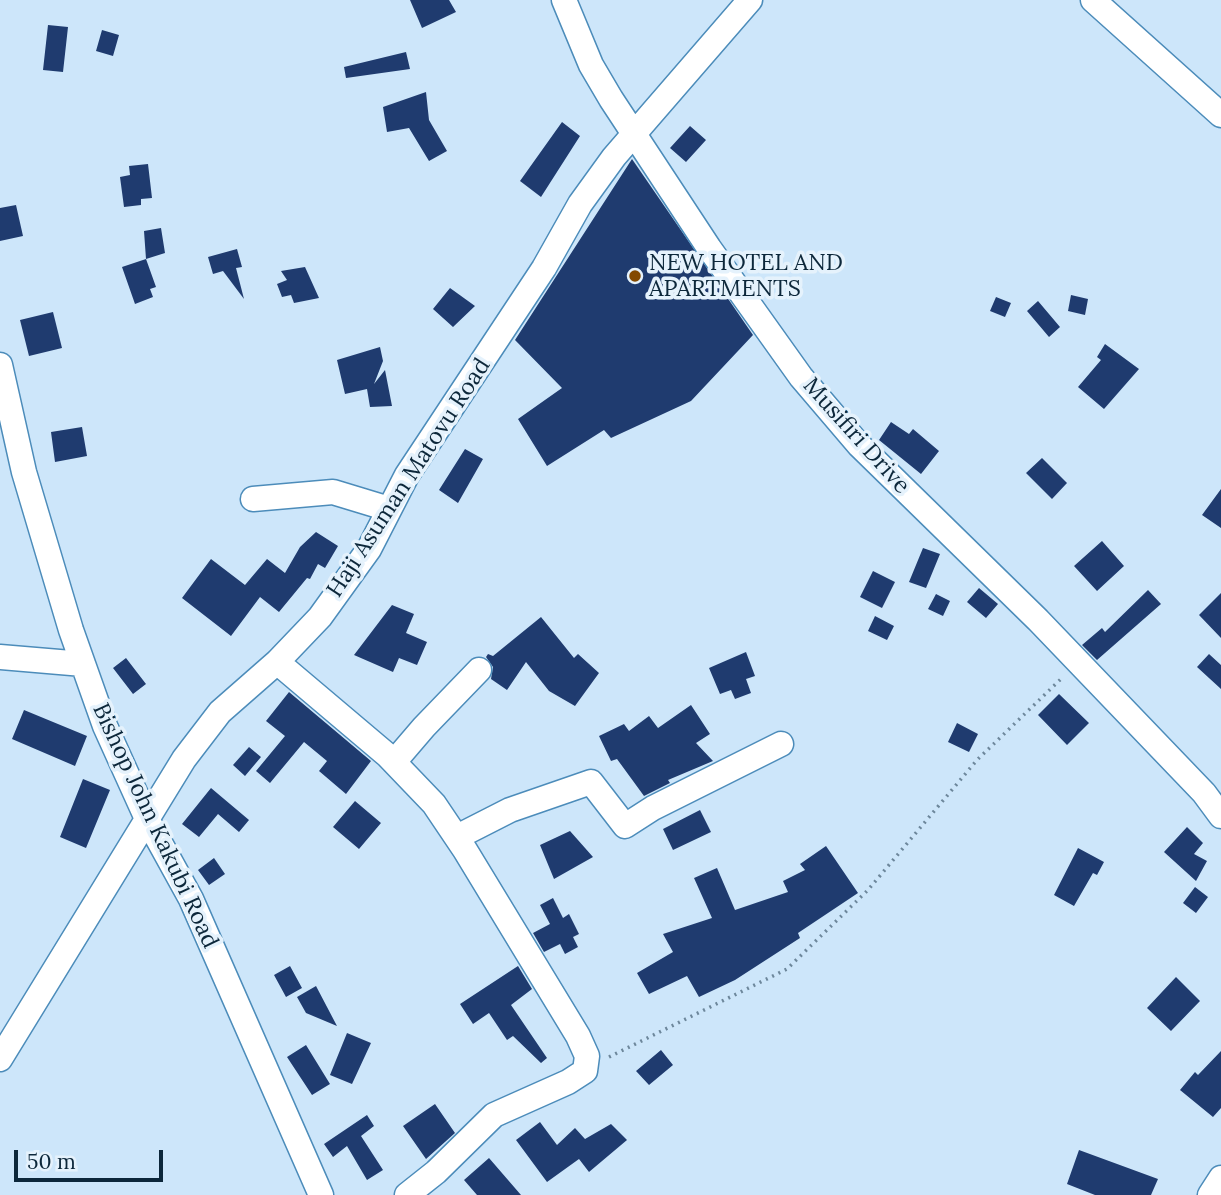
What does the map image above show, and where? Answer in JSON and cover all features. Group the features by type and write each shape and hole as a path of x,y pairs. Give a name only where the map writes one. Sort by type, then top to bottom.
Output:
{"street":[{"name":"Musifiri Drive","path":"564,0 591,65 709,248 801,377 859,444 1078,663 1204,793 1221,817"},
{"name":"Haji Asuman Matovu Road","path":"0,1059 184,759 220,712 277,662 320,617 369,550 407,475 544,268 580,204 636,132 750,0"},
{"path":"1093,0 1221,115"},
{"name":"Bishop John Kakubi Road","path":"0,365 24,472 104,726 148,821 191,899 321,1195"},
{"path":"253,499 333,492 390,509"},
{"path":"0,657 83,664"},
{"path":"277,662 394,762 434,804 578,1036 587,1056 585,1069 568,1082 494,1115 407,1195"},
{"path":"394,762 479,670"},
{"path":"457,838 510,810 591,782 625,826 676,796 781,744"},
{"path":"1210,1195 1221,1178"}],"path":[{"path":"585,1069 787,970 868,890 977,760 1078,663"}],"building":[{"path":"410,0 449,0 456,12 422,28"},
{"path":"48,25 68,27 63,72 43,70"},
{"path":"102,30 119,35 113,56 96,51"},
{"path":"406,52 410,69 346,78 344,67"},
{"path":"426,92 429,120 447,151 429,161 409,128 387,132 383,107"},
{"path":"562,122 580,136 541,197 520,181"},
{"path":"690,126 706,140 686,162 670,148"},
{"name":"NEW HOTEL AND APARTMENTS","path":"632,159 753,335 691,401 611,438 604,430 547,466 518,419 562,388 515,340"},
{"path":"148,164 152,198 141,199 141,205 124,207 120,177 130,175 129,166"},
{"path":"16,205 23,236 0,241 0,208"},
{"path":"161,228 165,253 146,259 144,231"},
{"path":"237,249 242,267 236,268 244,299 223,271 213,274 208,257"},
{"path":"146,259 156,287 150,289 153,297 135,304 122,267"},
{"path":"305,267 319,298 294,303 291,295 282,297 277,284 287,280 281,271"},
{"path":"450,288 475,306 453,327 433,309"},
{"path":"1071,295 1088,299 1085,315 1068,311"},
{"path":"996,297 1011,303 1005,317 990,311"},
{"path":"1038,301 1060,327 1049,337 1027,311"},
{"path":"53,312 62,348 29,356 20,320"},
{"path":"1105,344 1139,369 1104,409 1078,387 1101,360 1097,357"},
{"path":"380,347 383,361 374,384 385,370 392,406 370,407 367,389 345,394 337,360"},
{"path":"891,422 909,434 913,429 939,451 921,474 879,440"},
{"path":"82,427 87,456 55,462 51,432"},
{"path":"465,449 483,459 458,503 439,490"},
{"path":"1042,458 1067,483 1052,499 1026,473"},
{"path":"1221,489 1221,528 1202,515"},
{"path":"316,532 338,546 325,568 318,564 310,579 307,578 279,612 260,597 231,636 182,598 211,559 245,585 267,559 285,573 300,547"},
{"path":"1102,541 1124,566 1097,591 1074,566"},
{"path":"923,548 940,554 926,588 909,582"},
{"path":"873,571 895,582 882,608 860,597"},
{"path":"979,588 998,604 986,618 967,602"},
{"path":"1148,590 1161,604 1097,660 1082,645 1102,628 1105,632"},
{"path":"1221,593 1221,638 1199,615"},
{"path":"936,594 950,601 943,616 928,609"},
{"path":"392,605 414,614 406,633 427,642 417,665 399,658 393,672 354,655"},
{"path":"875,616 894,626 887,640 868,631"},
{"path":"541,617 574,658 578,654 599,673 575,706 549,691 526,662 507,690 491,679 493,667 486,657 488,654 493,656"},
{"path":"746,652 755,676 746,679 751,693 735,699 731,690 720,694 709,668"},
{"path":"1209,654 1221,665 1221,689 1197,667"},
{"path":"126,658 146,684 133,694 113,668"},
{"path":"289,692 371,761 346,794 319,771 327,761 304,742 270,783 256,771 285,736 266,721"},
{"path":"1059,694 1089,723 1067,745 1038,715"},
{"path":"691,705 710,734 696,743 713,761 668,780 670,783 644,796 617,759 611,761 599,736 624,724 629,731 649,716 658,728"},
{"path":"24,710 87,736 75,766 12,739"},
{"path":"957,723 978,734 969,752 948,742"},
{"path":"249,747 261,757 245,776 233,765"},
{"path":"83,779 110,790 86,848 60,837"},
{"path":"211,788 249,820 239,832 218,814 199,837 182,824"},
{"path":"355,801 381,823 359,849 333,827"},
{"path":"700,810 711,832 673,850 663,829"},
{"path":"1187,827 1203,843 1194,854 1207,861 1196,881 1164,852"},
{"path":"570,831 593,857 554,879 540,845"},
{"path":"826,846 858,893 798,933 800,938 735,980 699,997 687,976 649,994 637,973 673,952 663,934 712,918 694,878 717,868 735,910 788,892 783,881 805,870 800,864"},
{"path":"1078,848 1104,862 1097,875 1093,873 1074,906 1054,895"},
{"path":"214,858 225,874 209,885 198,870"},
{"path":"1195,887 1208,897 1196,913 1183,903"},
{"path":"553,898 563,918 569,914 579,934 573,937 578,947 565,954 560,944 544,952 533,933 550,924 540,905"},
{"path":"290,966 302,988 286,997 274,975"},
{"path":"518,966 532,989 511,1005 547,1058 541,1063 513,1036 507,1040 489,1013 473,1024 460,1004"},
{"path":"1176,977 1200,1001 1171,1031 1147,1008"},
{"path":"316,986 337,1026 306,1013 297,997"},
{"path":"347,1033 371,1043 352,1084 330,1075"},
{"path":"306,1045 330,1084 312,1095 287,1057"},
{"path":"661,1050 673,1065 649,1085 636,1071"},
{"path":"1221,1051 1221,1108 1213,1117 1180,1090 1195,1072 1198,1075"},
{"path":"435,1104 455,1133 426,1159 403,1126"},
{"path":"367,1115 374,1126 361,1136 383,1170 367,1180 347,1146 333,1157 324,1144"},
{"path":"540,1122 557,1145 575,1128 585,1139 611,1124 627,1140 589,1172 579,1159 547,1182 516,1140"},
{"path":"1079,1150 1158,1179 1151,1195 1095,1195 1067,1184"},
{"path":"489,1158 521,1195 477,1195 464,1180"}],"place":[{"name":"NEW HOTEL AND APARTMENTS","path":"635,276"}]}
